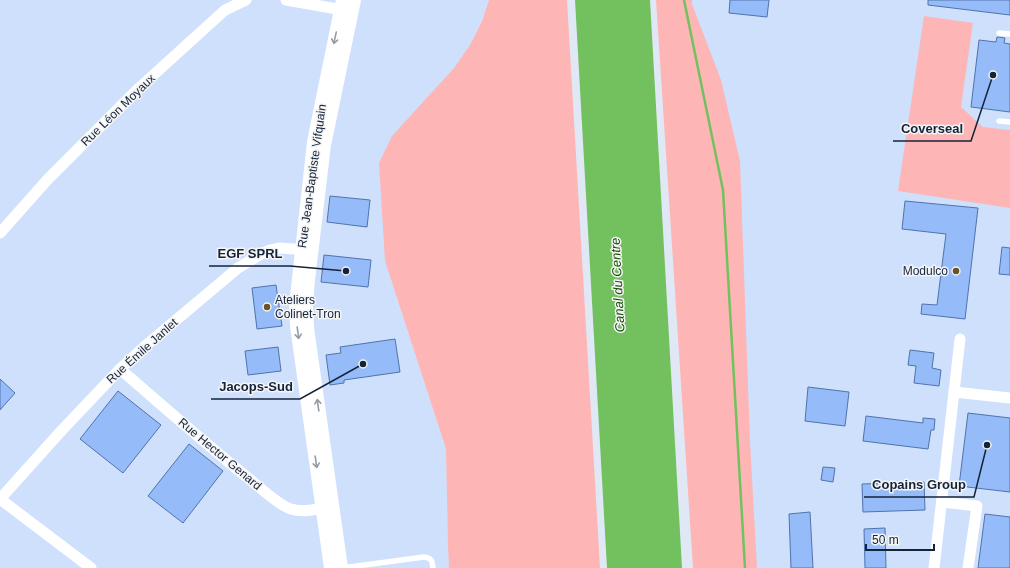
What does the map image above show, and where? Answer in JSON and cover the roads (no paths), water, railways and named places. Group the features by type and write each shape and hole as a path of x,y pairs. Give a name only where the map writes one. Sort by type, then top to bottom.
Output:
{"street":[{"name":"Rue Léon Moyaux","path":"0,233 48,178 138,89 225,10 246,0"},
{"path":"286,0 347,5"},
{"name":"Rue Jean-Baptiste Vifquain","path":"341,568 327,507 296,316 296,306 307,250 314,142 347,5"},
{"name":"Rue Émile Janlet","path":"0,499 62,430 120,369 238,268 260,254 270,250 279,248 307,250"},
{"path":"934,568 960,339"},
{"name":"Rue Hector Genard","path":"120,369 232,466 280,503 290,509 302,510 327,507"},
{"path":"954,392 1010,398"},
{"path":"0,499 91,568"},
{"path":"942,502 977,506 968,568"},
{"name":"Rue Jean-Baptiste Vifquain","path":"327,507 331,568"}],"lane":[{"path":"999,33 1010,34"},
{"path":"999,121 1010,122"},
{"path":"341,568 428,557 431,560 433,568"}],"water":[{"name":"Canal du Centre","path":"575,0 650,0 682,568 607,568"}],"waterway":[{"path":"684,0 723,190 745,568"}],"place":[{"name":"Coverseal","path":"993,75"},
{"name":"EGF SPRL","path":"346,271"},
{"name":"Modulco","path":"956,271"},
{"name":"Ateliers Colinet-Tron","path":"267,307"},
{"name":"Jacops-Sud","path":"363,364"},
{"name":"Copains Group","path":"987,445"}]}
